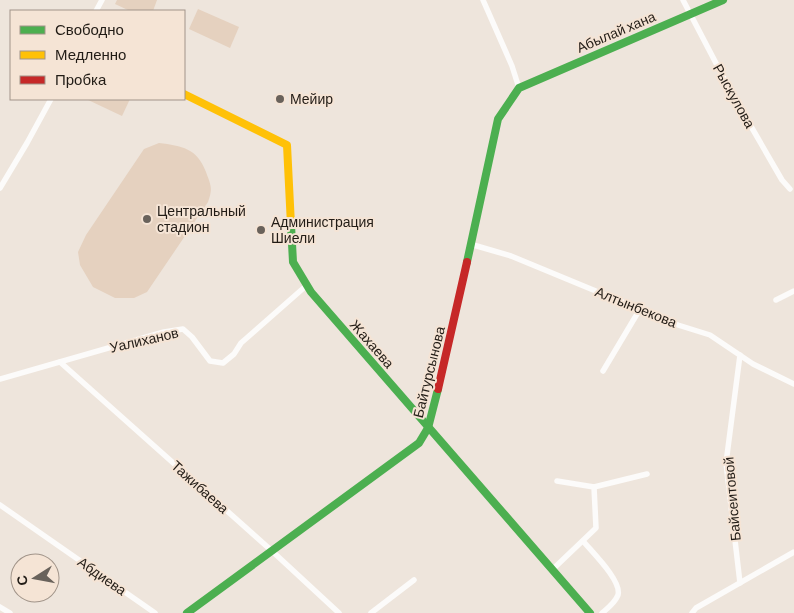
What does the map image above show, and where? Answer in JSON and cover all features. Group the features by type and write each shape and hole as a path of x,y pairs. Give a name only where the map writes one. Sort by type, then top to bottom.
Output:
{"main road":[{"name":"Абылай хана","path":"519,88 723,0"},
{"name":"Байтурсынова","path":"187,613 419,443 428,428 453,328 498,119 519,88"},
{"name":"Жахаева","path":"185,94 287,145 293,262 307,286 590,613"}],"street":[{"path":"483,0 512,66 519,88"},
{"name":"Рыскулова","path":"683,0 730,90 782,180 790,188"},
{"path":"0,188 50,100"},
{"name":"Алтынбекова","path":"470,244 511,256 678,325 710,335 753,364 794,384"},
{"name":"Уалиханов","path":"0,379 164,332 183,329 192,337 210,361 223,363 234,354 241,343 307,286"},
{"path":"776,300 794,292"},
{"path":"603,371 640,309"},
{"name":"Байсеитовой","path":"740,355 726,463 740,583"},
{"name":"Тажибаева","path":"60,362 339,613"},
{"path":"556,481 594,487 647,474"},
{"path":"552,570 596,528 594,487"},
{"name":"Абдиева","path":"0,506 154,613"},
{"path":"583,541 617,582 618,594 613,604 602,613"},
{"path":"692,613 696,608 794,552"},
{"path":"371,613 414,580"},
{"path":"0,607 10,613"}],"shaded area":[{"path":"117,0 157,0 153,10 128,10 115,4"},
{"path":"198,9 239,27 230,48 189,29"},
{"path":"88,100 130,100 122,116"},
{"name":"Центральный стадион","path":"159,143 182,147 198,158 210,184 210,197 147,292 134,298 115,298 93,287 80,265 78,252 86,235 144,149"}],"traffic: fast":[{"path":"467,262 498,119 519,88 723,0"},
{"path":"291,225 293,262 311,292 590,613"},
{"path":"187,613 419,443 428,428 438,389"}],"traffic: slow":[{"path":"185,94 287,145 291,225"}],"traffic: jam":[{"path":"438,389 467,262"}],"place":[{"name":"Мейир","path":"280,99"},
{"name":"Центральный стадион","path":"147,219"},
{"name":"Администрация Шиели","path":"261,230"}]}
